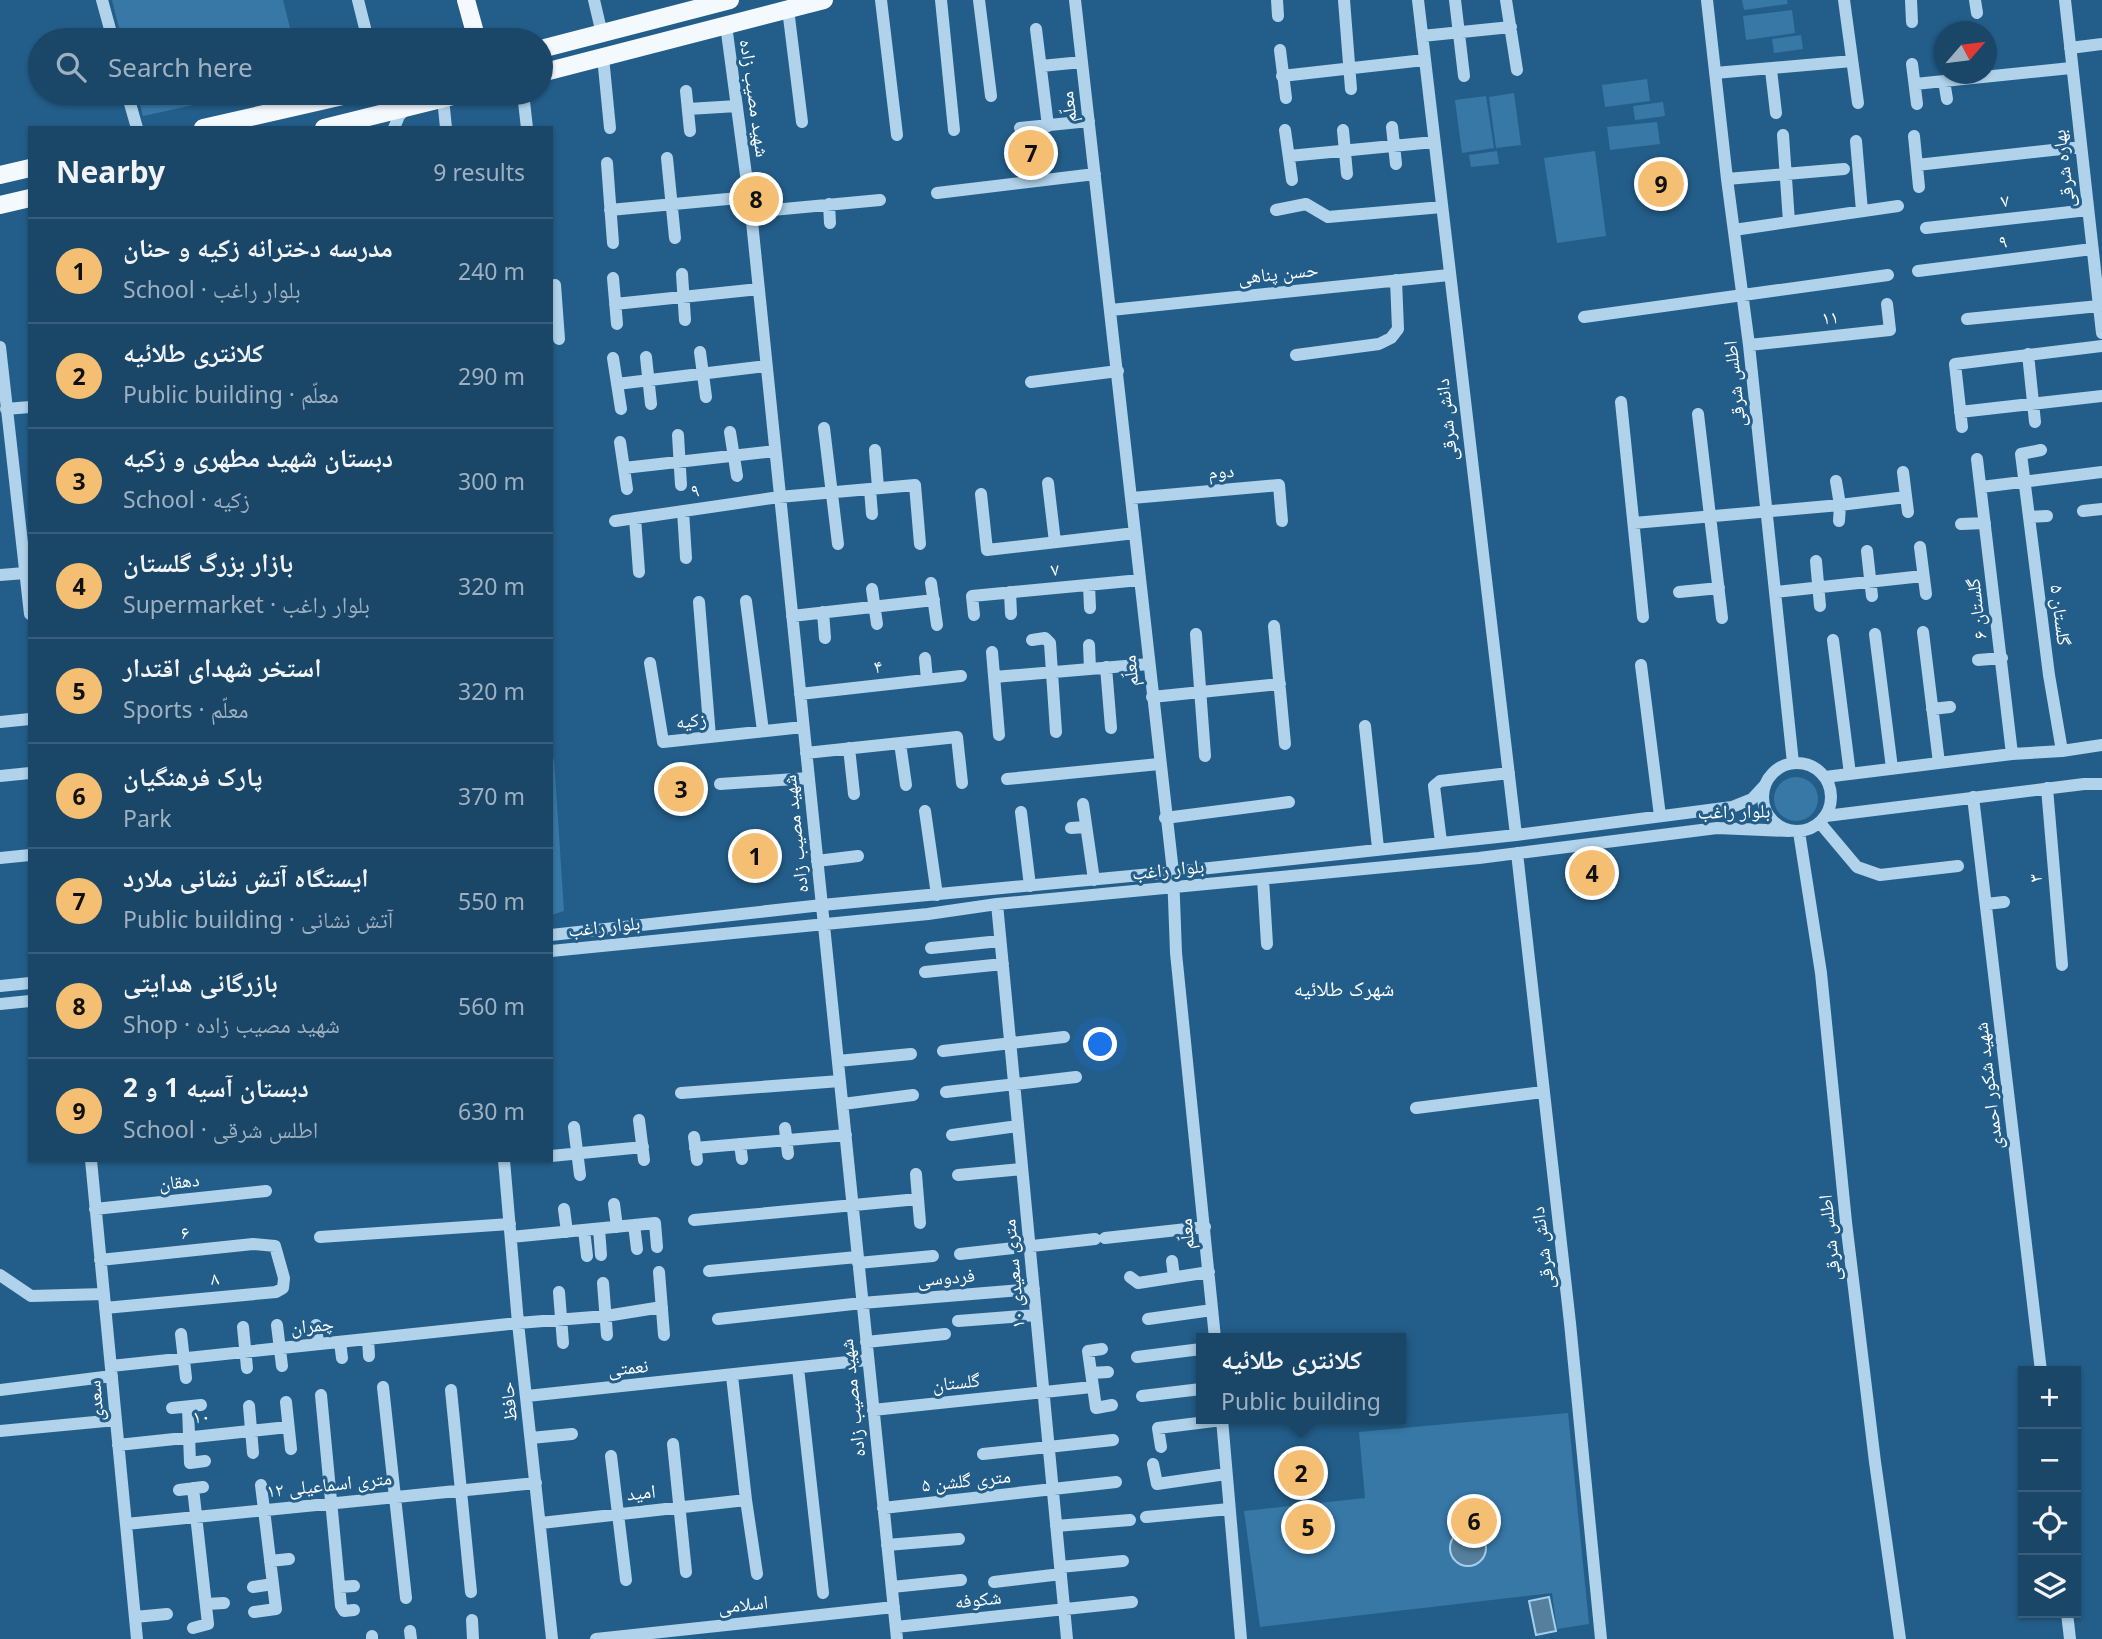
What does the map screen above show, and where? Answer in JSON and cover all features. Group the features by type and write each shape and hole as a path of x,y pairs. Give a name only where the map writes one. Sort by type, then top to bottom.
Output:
{"main road":[{"path":"466,0 474,28"},
{"path":"553,45 730,0"},
{"path":"553,70 824,0"},
{"path":"212,126 304,105"},
{"path":"333,126 415,105"},
{"path":"0,175 28,168"},
{"path":"0,205 28,198"}],"street":[{"path":"102,0 110,28"},
{"path":"358,0 365,28"},
{"path":"594,0 602,34"},
{"path":"881,0 897,135"},
{"path":"941,0 954,130"},
{"path":"979,0 991,96"},
{"name":"معلّم","path":"1075,0 1173,872 1176,953 1214,1333"},
{"path":"1277,0 1278,16"},
{"path":"1344,0 1351,89"},
{"name":"دانش شرقی","path":"1418,0 1516,835"},
{"path":"1455,0 1464,76"},
{"path":"1506,0 1517,70"},
{"name":"اطلس شرقی","path":"1707,0 1749,345 1793,764"},
{"path":"1843,0 1858,103"},
{"path":"1911,0 1912,22"},
{"name":"بهاره شرقی","path":"2065,0 2102,333"},
{"path":"788,9 802,122"},
{"name":"شهید مصیب زاده","path":"726,25 751,212 896,1633"},
{"path":"1422,36 1511,27"},
{"path":"1037,29 1048,126"},
{"path":"2070,48 2102,44"},
{"path":"1280,50 1286,98"},
{"path":"603,57 610,128"},
{"path":"1282,76 1424,60"},
{"path":"1715,73 1852,61"},
{"path":"1041,66 1082,62"},
{"path":"1912,64 1917,104"},
{"path":"1997,76 2071,68"},
{"path":"1771,70 1776,113"},
{"path":"1915,84 1934,82"},
{"path":"1944,84 1947,99"},
{"path":"686,91 690,131"},
{"path":"130,105 136,126"},
{"path":"444,105 446,126"},
{"path":"524,105 527,126"},
{"path":"688,109 737,106"},
{"path":"395,126 407,107"},
{"path":"367,117 379,118 385,126"},
{"path":"1020,128 1089,121"},
{"path":"1392,127 1396,164"},
{"path":"1285,130 1292,180"},
{"path":"1343,130 1347,174"},
{"path":"1783,135 1789,222"},
{"path":"1914,136 1919,187"},
{"path":"1856,141 1862,211"},
{"path":"1289,156 1434,142"},
{"path":"1917,165 2080,147"},
{"path":"667,159 675,238"},
{"path":"607,163 613,243"},
{"path":"1727,179 1844,169"},
{"path":"937,193 1095,174"},
{"path":"610,210 749,197"},
{"path":"751,212 880,200"},
{"path":"829,204 830,223"},
{"path":"1276,210 1306,204 1328,216 1442,207"},
{"path":"1734,230 1898,206"},
{"name":"۷","path":"1926,228 2088,209"},
{"name":"۹","path":"1919,271 2092,249"},
{"path":"682,274 685,320"},
{"name":"حسن پناهی","path":"1111,310 1449,275"},
{"path":"1584,317 1888,275"},
{"path":"613,278 617,324"},
{"path":"1296,355 1379,344 1391,338 1398,329 1396,280"},
{"path":"555,285 554,313 559,339"},
{"path":"615,304 759,289"},
{"path":"1967,319 2100,303"},
{"name":"۱۱","path":"1749,345 1889,330 1886,304"},
{"path":"0,346 28,594"},
{"path":"1962,427 1955,364 2102,346"},
{"path":"700,352 706,397"},
{"path":"2028,354 2035,422"},
{"path":"646,357 651,404"},
{"path":"613,358 621,409"},
{"path":"617,384 766,366"},
{"path":"1031,382 1118,370"},
{"path":"1960,412 2102,396"},
{"path":"1621,402 1643,617"},
{"path":"6,409 28,407"},
{"path":"1698,414 1722,618"},
{"path":"824,428 838,544"},
{"path":"730,432 737,476"},
{"path":"678,435 681,485"},
{"path":"620,442 627,489"},
{"path":"873,514 874,450"},
{"name":"گلستان ۵","path":"2041,450 2021,454 2049,675 2062,751"},
{"path":"624,468 775,451"},
{"name":"گلستان ۶","path":"1977,459 2012,754"},
{"path":"1903,472 1908,512"},
{"path":"1981,487 2102,472"},
{"path":"1836,481 1840,505 1839,522"},
{"path":"1048,483 1055,542"},
{"name":"۹","path":"615,521 779,497 915,485 920,544"},
{"name":"دوم","path":"1132,498 1279,485 1282,521"},
{"path":"981,494 987,550 1135,533"},
{"path":"1634,523 1906,497"},
{"path":"2083,511 2102,509"},
{"path":"683,511 686,558"},
{"path":"2029,517 2046,516"},
{"path":"635,518 639,572"},
{"path":"1961,524 1985,523"},
{"path":"1920,547 1926,594"},
{"path":"1867,551 1872,596"},
{"path":"1816,561 1820,606"},
{"path":"0,575 26,567"},
{"path":"1776,592 1923,576"},
{"name":"۷","path":"974,615 972,596 1140,580"},
{"path":"931,583 937,625"},
{"path":"1089,585 1090,608"},
{"path":"1679,592 1719,588"},
{"path":"872,589 877,624"},
{"path":"1010,592 1011,614"},
{"path":"792,616 934,600"},
{"path":"746,601 763,731"},
{"path":"699,602 710,737"},
{"path":"823,612 825,638"},
{"path":"1275,626 1285,744"},
{"path":"1923,632 1938,763"},
{"path":"1196,634 1205,756"},
{"path":"1875,634 1892,768"},
{"path":"1032,640 1045,638 1049,643 1056,732"},
{"path":"1833,640 1850,775"},
{"path":"1089,645 1090,669"},
{"path":"992,652 999,735"},
{"path":"925,658 927,680"},
{"path":"1978,660 2002,658"},
{"name":"زکیه","path":"650,663 663,742 803,727"},
{"path":"994,677 1149,664"},
{"path":"1641,665 1660,816"},
{"path":"1106,667 1111,728"},
{"name":"۴","path":"800,694 961,676"},
{"path":"1152,697 1280,684"},
{"path":"1932,709 1950,707"},
{"path":"0,722 28,719"},
{"path":"1365,726 1378,848"},
{"path":"806,753 957,737 962,783"},
{"path":"900,743 906,785"},
{"path":"1825,777 2102,745"},
{"path":"849,748 854,794"},
{"path":"1007,779 1159,764"},
{"path":"1793,764 1811,766 1825,777 1831,796 1823,819 1811,829 1794,831 1779,826 1770,818 1763,797 1765,785 1777,770 1793,764"},
{"path":"0,776 28,773"},
{"path":"1441,842 1434,786 1440,781 1509,773"},
{"path":"720,784 809,778"},
{"path":"1823,819 1973,797 2102,784"},
{"name":"بلوار راغب","path":"553,935 1516,835 1738,805 1752,799 1765,785"},
{"name":"۳","path":"2046,788 2062,965"},
{"name":"شهید شکور احمدی","path":"1973,797 2040,1366"},
{"path":"1165,818 1289,802"},
{"path":"1083,804 1094,880"},
{"path":"925,811 937,895"},
{"path":"1021,812 1030,886"},
{"path":"1823,819 1857,867 1880,875 1958,866"},
{"path":"1071,828 1086,827"},
{"name":"بلوار راغب","path":"553,951 1517,853 1717,828 1794,831"},
{"name":"اطلس شرقی","path":"1794,831 1821,973 1867,1396 1900,1639"},
{"name":"دانش شرقی","path":"1517,853 1570,1323 1601,1639"},
{"path":"0,858 28,855"},
{"path":"817,861 858,856"},
{"path":"1263,879 1267,944"},
{"path":"1986,904 2004,902"},
{"name":"۱۰ متری سعیدی","path":"997,904 1067,1639"},
{"path":"931,948 1000,941"},
{"path":"925,972 1003,964"},
{"path":"0,986 28,983"},
{"path":"0,1004 28,1001"},
{"path":"943,1051 1064,1037"},
{"path":"838,1061 911,1054"},
{"path":"946,1092 1076,1077"},
{"path":"681,1093 840,1081"},
{"path":"1416,1108 1543,1091"},
{"path":"843,1104 913,1096"},
{"path":"639,1120 644,1160"},
{"path":"952,1135 1018,1126"},
{"path":"574,1127 580,1174"},
{"path":"696,1148 740,1144 786,1134 846,1135"},
{"path":"786,1134 788,1154"},
{"path":"740,1144 742,1158"},
{"path":"553,1156 642,1146"},
{"name":"سعدی","path":"90,1162 137,1639"},
{"name":"حافظ","path":"504,1162 518,1323 552,1639"},
{"path":"958,1175 1022,1169"},
{"path":"916,1174 920,1223"},
{"name":"دهقان","path":"95,1209 266,1191"},
{"path":"694,1220 918,1199"},
{"path":"614,1205 617,1227"},
{"path":"564,1209 567,1232"},
{"path":"320,1237 511,1231 567,1232 655,1223 657,1247"},
{"path":"634,1225 637,1249"},
{"path":"960,1254 1205,1227"},
{"path":"599,1229 601,1255"},
{"path":"584,1230 587,1256"},
{"name":"۶","path":"100,1260 253,1244 275,1246"},
{"name":"۸","path":"105,1308 276,1292 283,1288 284,1278 275,1246"},
{"path":"709,1271 933,1256"},
{"path":"1172,1261 1174,1277"},
{"path":"659,1272 664,1335"},
{"path":"1130,1277 1138,1283 1209,1272"},
{"path":"0,1275 30,1296 104,1294"},
{"path":"603,1283 607,1335"},
{"name":"فردوسی","path":"718,1319 862,1303 1034,1289"},
{"path":"559,1292 563,1343"},
{"path":"518,1323 606,1316 662,1307"},
{"path":"1147,1319 1212,1310"},
{"path":"958,1321 1036,1315"},
{"name":"چمران","path":"0,1390 184,1358 518,1323"},
{"path":"277,1325 282,1366"},
{"path":"316,1325 318,1344"},
{"path":"243,1327 247,1368"},
{"path":"181,1334 186,1378"},
{"path":"866,1342 945,1334"},
{"path":"368,1339 369,1356"},
{"path":"340,1342 342,1358"},
{"path":"1102,1349 1088,1351 1096,1408 1112,1405"},
{"path":"1137,1357 1196,1350"},
{"name":"نعمتی","path":"527,1396 867,1360"},
{"path":"798,1368 823,1593"},
{"path":"1091,1373 1108,1372"},
{"path":"732,1376 757,1574"},
{"path":"383,1387 406,1598"},
{"path":"1043,1393 1093,1387"},
{"path":"451,1390 471,1592"},
{"path":"1142,1396 1196,1390"},
{"name":"گلستان","path":"873,1410 1043,1393"},
{"path":"321,1395 339,1587 344,1611 354,1610"},
{"path":"286,1402 290,1449"},
{"path":"172,1408 194,1406 189,1437 190,1463 205,1461"},
{"path":"249,1406 253,1453"},
{"path":"0,1431 116,1420"},
{"path":"1161,1447 1158,1428 1196,1423"},
{"path":"1222,1424 1241,1639"},
{"name":"۱۰","path":"118,1445 288,1427"},
{"path":"531,1438 572,1434"},
{"path":"983,1454 1113,1440"},
{"path":"673,1444 686,1572"},
{"path":"611,1456 626,1580"},
{"path":"1153,1464 1157,1484 1226,1474"},
{"name":"۵ متری گلشن","path":"884,1507 1116,1482"},
{"name":"۱۲ متری اسماعیلی","path":"126,1524 536,1483"},
{"path":"254,1612 276,1609 261,1485"},
{"path":"192,1488 208,1624 193,1628"},
{"name":"امید","path":"541,1523 746,1500"},
{"path":"1146,1517 1229,1509"},
{"path":"1056,1526 1130,1520"},
{"path":"887,1545 958,1539"},
{"path":"270,1561 289,1559"},
{"path":"993,1583 1123,1561"},
{"path":"892,1587 961,1580"},
{"path":"253,1587 273,1584"},
{"path":"339,1587 354,1586"},
{"path":"189,1592 224,1603"},
{"name":"شکوفه","path":"896,1633 1132,1602"},
{"name":"اسلامی","path":"596,1639 894,1607"},
{"path":"135,1617 167,1614"},
{"path":"2068,1618 2070,1639"},
{"path":"472,1620 473,1639"}],"shaded area":[{"path":"112,0 283,0 290,28 119,28"},
{"path":"1742,0 1787,0 1788,4 1744,10"},
{"path":"1792,10 1795,33 1746,40 1743,16"},
{"path":"1801,35 1803,49 1774,53 1772,39"},
{"path":"1647,79 1650,101 1605,107 1602,85"},
{"path":"1514,93 1521,145 1496,148 1489,97"},
{"path":"1486,96 1494,148 1462,153 1455,100"},
{"path":"1663,102 1665,116 1635,120 1633,106"},
{"path":"140,105 194,105 143,116"},
{"path":"1657,122 1660,144 1610,150 1607,127"},
{"path":"1497,151 1499,164 1471,167 1469,155"},
{"path":"1595,151 1606,236 1557,243 1544,158"},
{"path":"553,759 564,911 553,914"},
{"path":"1796,777 1805,778 1812,783 1817,790 1817,808 1812,815 1805,820 1796,821 1787,820 1780,815 1775,808 1774,799 1775,790 1780,783 1787,778"},
{"path":"1568,1413 1589,1624 1557,1629 1552,1593 1260,1627 1244,1511 1365,1498 1359,1432"},
{"path":"1468,1530 1481,1535 1486,1548 1481,1561 1468,1566 1455,1561 1450,1548 1455,1535"},
{"path":"1549,1597 1556,1631 1536,1635 1529,1601"}],"place":[{"name":"ایستگاه آتش نشانی ملارد","path":"1031,153"},
{"name":"دبستان آسیه 1 و 2","path":"1661,184"},
{"name":"بازرگانی هدایتی","path":"756,199"},
{"name":"دبستان شهید مطهری و زکیه","path":"681,789"},
{"name":"مدرسه دخترانه زکیه و حنان","path":"755,856"},
{"name":"بازار بزرگ گلستان","path":"1592,873"},
{"name":"کلانتری طلائیه","path":"1301,1473"},
{"name":"پارک فرهنگیان","path":"1474,1521"},
{"name":"استخر شهدای اقتدار","path":"1308,1527"}],"district":[{"name":"شهرک طلائیه","path":"1344,989"}]}
